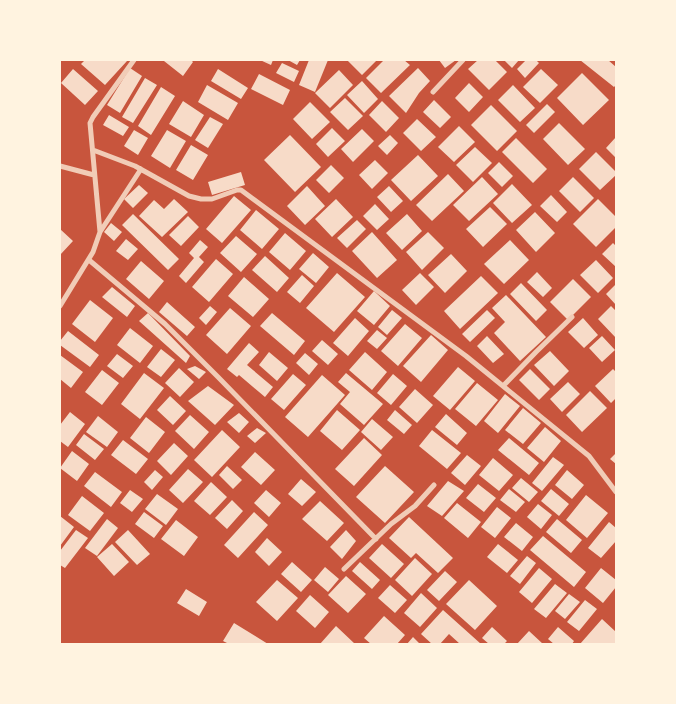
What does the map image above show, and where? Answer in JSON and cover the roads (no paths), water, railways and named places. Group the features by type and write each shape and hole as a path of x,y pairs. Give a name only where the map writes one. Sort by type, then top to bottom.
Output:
{"street":[{"path":"100,232 90,124 134,60"},
{"path":"433,92 463,60"},
{"path":"93,150 142,169 189,196 200,199 212,199 241,190 466,356 589,456 616,492"},
{"path":"60,166 94,175"},
{"path":"60,306 94,252 100,232 142,169"},
{"path":"89,260 165,324 376,539"},
{"path":"503,386 572,317"},
{"path":"344,569 391,524 415,506 434,485"}]}
